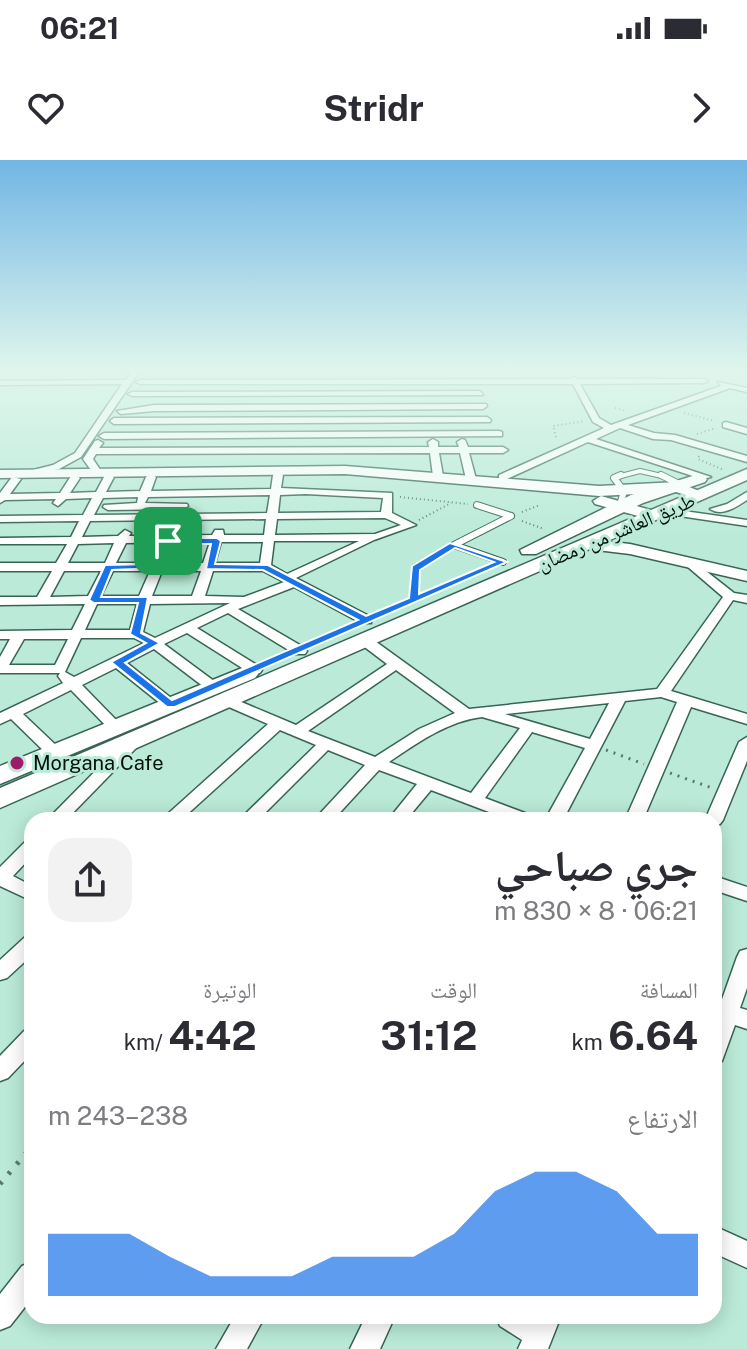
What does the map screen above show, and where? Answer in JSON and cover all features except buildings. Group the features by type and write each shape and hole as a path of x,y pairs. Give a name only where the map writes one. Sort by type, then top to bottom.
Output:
{"main road":[{"name":"طريق العاشر من رمضان","path":"3,788 52,754 124,735 365,630 657,513 747,459"},
{"path":"275,479 310,469 623,500"},
{"path":"184,474 211,470 275,479 375,471 507,479 623,500 657,513"},
{"path":"5,477 103,471 236,473"},
{"path":"5,477 75,478 103,471"},
{"name":"طريق العاشر من رمضان","path":"3,788 106,754 124,735 171,705 220,694 255,670 300,651 365,630 414,600 560,536 623,500 700,489 747,474"},
{"path":"616,531 644,545 747,568"},
{"path":"586,544 613,546 747,576"},
{"path":"52,754 51,760 62,762 106,754"}],"street":[{"path":"32,473 66,463 78,455 99,424"},
{"path":"93,451 112,424"},
{"path":"42,600 93,508 103,471 130,451 145,424"},
{"path":"60,669 144,496 158,451 172,424"},
{"path":"136,634 144,600 184,500 188,451 200,424"},
{"path":"211,470 228,424"},
{"path":"197,600 253,424"},
{"path":"265,567 282,424"},
{"path":"310,469 306,451 311,424"},
{"path":"310,469 318,451 322,424"},
{"path":"345,545 349,424"},
{"path":"375,424 375,471"},
{"path":"402,424 405,473"},
{"path":"431,424 438,476"},
{"path":"459,424 471,479"},
{"path":"490,424 495,434"},
{"path":"492,424 507,479 622,424"},
{"path":"608,424 653,436 682,439 747,459"},
{"path":"726,425 747,431"},
{"path":"104,436 495,434"},
{"path":"588,439 700,489 730,507 747,495"},
{"path":"93,451 500,450"},
{"path":"93,451 103,471"},
{"path":"66,463 103,471"},
{"path":"5,477 1,498 62,497 132,519 386,515 411,525"},
{"path":"48,518 75,478"},
{"path":"93,508 138,507 229,493 275,479 314,491 388,495 386,515"},
{"path":"700,489 747,521"},
{"path":"307,539 314,491"},
{"path":"0,519 48,518 144,496 184,500"},
{"path":"657,513 747,521"},
{"path":"52,754 7,716 186,627 290,580 345,545 411,525"},
{"path":"0,541 307,539 345,545"},
{"path":"692,564 730,596 747,599"},
{"path":"2,570 265,567 365,630 396,664 474,713 595,746"},
{"path":"662,693 730,596"},
{"path":"0,601 249,599"},
{"path":"228,608 300,651"},
{"path":"186,627 255,670"},
{"path":"0,635 136,634 154,643 220,694 296,732 474,801 486,812"},
{"path":"19,635 0,669 60,669"},
{"path":"117,662 171,705"},
{"path":"296,732 396,664"},
{"path":"60,669 71,684 124,735 62,812"},
{"path":"330,812 376,763 424,732 474,713 662,693 747,719"},
{"path":"558,812 619,699"},
{"path":"638,812 686,700"},
{"path":"179,812 278,723"},
{"path":"474,801 529,726"},
{"path":"718,812 747,742"},
{"path":"256,812 326,744"},
{"path":"403,812 427,783"},
{"path":"9,886 24,859"},
{"path":"722,886 747,894"},
{"path":"0,972 24,950"},
{"path":"722,1041 737,1016 747,957"},
{"path":"0,1071 24,1046"},
{"path":"722,1243 747,1255"},
{"path":"0,1316 24,1286"},
{"path":"231,1349 246,1324"},
{"path":"365,1349 377,1324"}],"lane":[{"path":"623,500 615,477 636,470 700,489"},
{"path":"477,505 511,516"},
{"path":"454,545 511,516"},
{"path":"454,545 503,562"}],"path":[{"path":"556,437 553,426 564,424"},
{"path":"682,439 726,425"},
{"path":"700,489 698,459 713,449"},
{"path":"388,495 477,505"},
{"path":"411,525 451,503"},
{"path":"511,516 540,505"},
{"path":"511,516 560,536"},
{"path":"414,600 415,568 454,545"},
{"path":"595,746 727,793"},
{"path":"0,1184 24,1156"}],"place":[{"name":"Morgana Cafe","path":"17,763"}],"route":[{"path":"168,541 217,541 210,567 265,567 366,620 414,600 415,568 454,545 503,562 171,705 117,662 154,643 136,634 144,600 94,600 108,567 157,566 168,541"}]}
